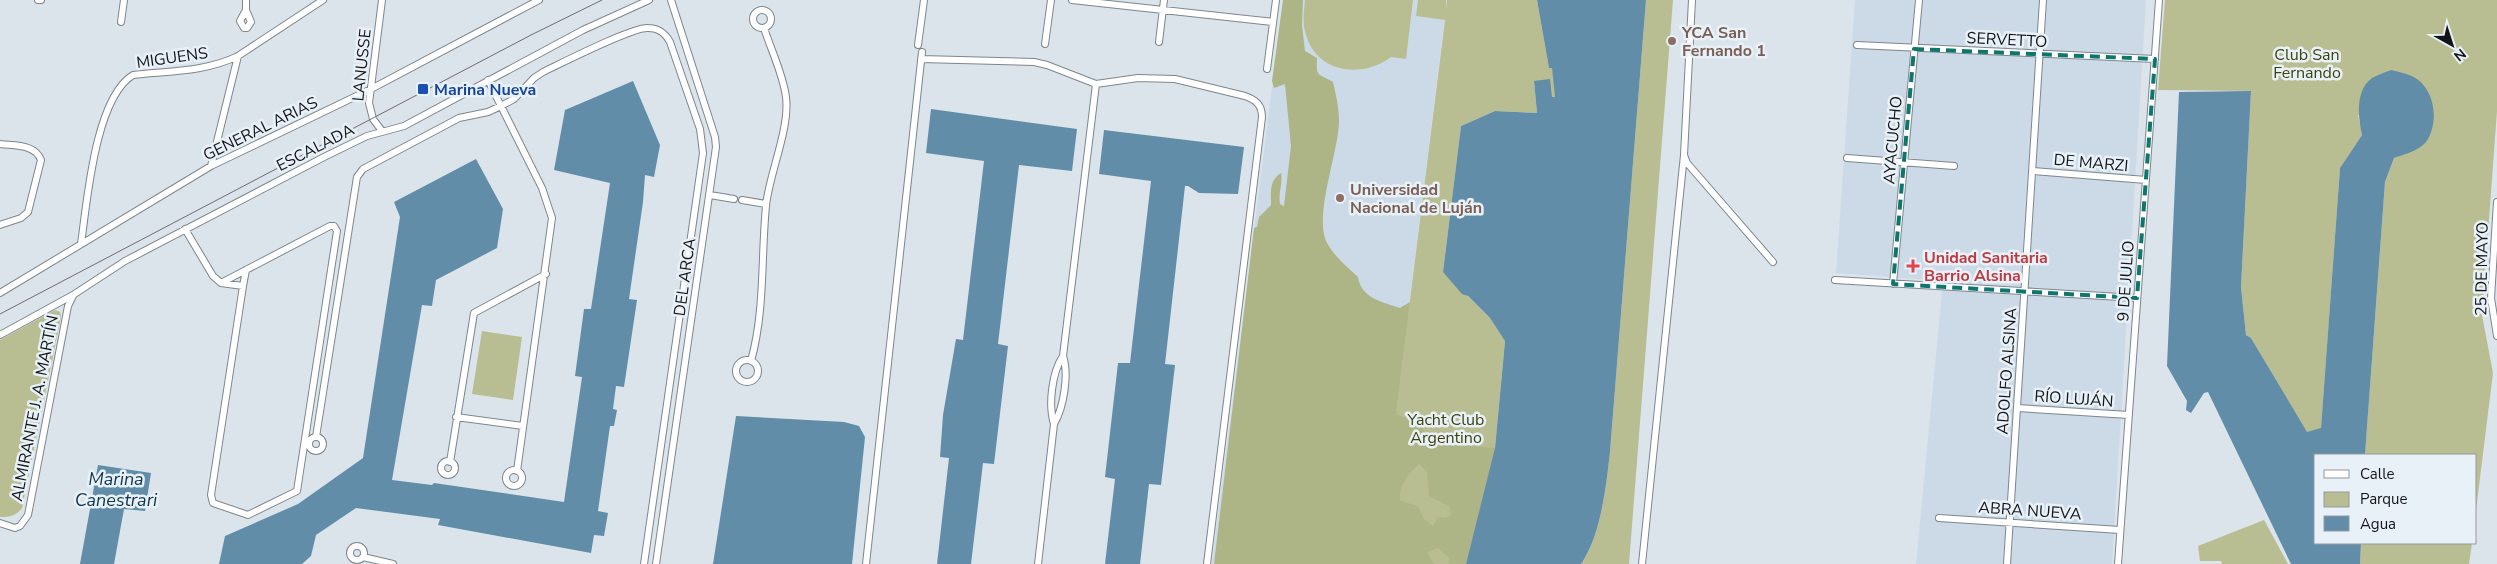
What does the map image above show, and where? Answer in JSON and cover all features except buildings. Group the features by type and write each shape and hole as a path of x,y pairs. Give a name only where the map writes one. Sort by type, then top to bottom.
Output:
{"street":[{"path":"121,22 124,0"},
{"path":"246,0 246,10"},
{"name":"MIGUENS","path":"80,244 93,165 104,120 111,101 126,79 133,75 198,70 224,63 238,56 323,0"},
{"name":"LANUSSE","path":"382,0 369,103 371,114 382,131"},
{"name":"GENERAL ARIAS","path":"0,293 211,166 371,89 539,0"},
{"name":"ESCALADA","path":"0,335 74,295 125,260 333,152 382,131 404,126 583,30 650,0"},
{"name":"DEL ARCA","path":"656,564 716,153 715,137 671,0"},
{"path":"918,44 924,0"},
{"path":"1044,44 1051,0"},
{"path":"1072,0 1273,22"},
{"path":"1159,42 1164,0"},
{"path":"1267,69 1276,0"},
{"path":"1642,564 1684,155 1692,0"},
{"name":"AYACUCHO","path":"1893,284 1919,0"},
{"name":"ADOLFO ALSINA","path":"2007,564 2043,0"},
{"name":"9 DE JULIO","path":"2118,564 2158,0"},
{"path":"316,437 357,177 363,169 460,118 488,112 514,99 534,78 543,72 628,33 647,28 662,31 670,42 700,129 703,153 644,564"},
{"path":"751,361 758,329 766,204 778,158 786,97 764,28"},
{"name":"SERVETTO","path":"1857,45 2155,60"},
{"path":"866,564 922,55 1034,62 1047,65 1096,84 1138,78 1175,79 1207,85 1258,102 1262,111 1207,564"},
{"path":"211,166 238,56"},
{"path":"488,80 549,203 552,218 546,274 517,471"},
{"path":"1038,564 1054,424 1059,415 1066,366 1063,356 1096,84"},
{"path":"0,144 33,149 41,160 28,212 20,218 0,225"},
{"path":"1684,155 1687,163 1774,262"},
{"path":"1847,158 1954,166"},
{"name":"DE MARZI","path":"2033,171 2146,180"},
{"path":"710,195 734,199"},
{"path":"742,200 766,204"},
{"name":"25 DE MAYO","path":"2497,202 2491,298 2497,336"},
{"path":"221,283 330,226 334,226 337,231 297,491 248,515 213,503 211,495 246,270"},
{"path":"185,229 212,276 221,283 243,286"},
{"path":"450,462 474,313 546,274"},
{"path":"1835,280 2138,298"},
{"name":"ALMIRANTE J. A. MARTÍN","path":"0,523 9,528 20,526 28,515 68,306 74,295"},
{"name":"RÍO LUJÁN","path":"2017,408 2129,415"},
{"path":"456,417 524,426"},
{"name":"ABRA NUEVA","path":"1939,518 2120,530"},
{"path":"362,557 393,564"}],"highlighted area":[{"path":"1914,49 2155,59 2137,298 1893,284"}],"shaded area":[{"name":"Universidad Nacional de Luján","path":"1283,0 1447,0 1377,564 1212,564"},
{"path":"1855,0 2146,0 2112,564 1916,564 1943,281 1836,273"}],"green space":[{"name":"Universidad Nacional de Luján","path":"1283,0 1303,0 1302,25 1305,51 1317,58 1319,74 1333,82 1339,121 1325,201 1323,232 1330,248 1358,277 1363,290 1373,298 1400,308 1410,302 1396,414 1422,424 1426,443 1496,448 1466,564 1448,564 1450,559 1438,548 1427,552 1434,564 1214,564 1254,228 1257,227 1259,217 1271,205 1271,191 1274,179 1281,173 1280,204 1284,206 1291,146 1285,84 1274,88 1272,81","holes":["1419,464 1427,472 1429,496 1449,506 1451,515 1446,518 1438,517 1433,526 1424,519 1418,506 1400,501 1402,485 1411,472"]},
{"path":"1305,0 1413,0 1406,59 1391,57 1379,64 1354,70 1330,64 1320,58 1312,48 1306,35 1304,22"},
{"name":"Yacht Club Argentino","path":"1418,0 1446,0 1446,9 1447,0 1537,0 1549,68 1552,67 1556,97 1552,98 1534,82 1537,113 1495,111 1461,126 1443,272 1490,318 1505,340 1495,448 1466,564 1377,564 1445,20 1416,16"},
{"path":"1646,0 1673,0 1629,564 1581,564 1588,552 1598,525 1610,452"},
{"name":"Club San Fernando","path":"2165,0 2497,0 2497,111 2482,315 2493,373 2477,502 2477,454 2365,454 2385,182 2394,158 2419,147 2358,115 2362,135 2340,168 2321,429 2307,433 2251,338 2246,335 2241,287 2251,91 2158,90"},
{"path":"55,310 60,312 61,317 22,508 12,516 0,517 0,340"},
{"path":"482,331 522,337 513,400 472,394"},
{"path":"2264,520 2288,564 2222,564 2221,561 2200,561 2198,546"},
{"path":"2361,544 2472,544 2469,564 2360,564"}],"water":[{"path":"1537,0 1646,0 1610,452 1598,525 1588,552 1581,564 1466,564 1495,448 1505,341 1490,318 1468,296 1462,294 1443,272 1461,126 1495,111 1537,113 1534,81 1550,79 1552,97 1555,97 1552,68 1549,68"},
{"path":"2391,70 2417,79 2423,84 2431,98 2434,115 2428,139 2422,146 2394,158 2385,182 2365,454 2314,454 2314,544 2361,544 2360,564 2291,564 2208,392 2204,393 2191,413 2186,410 2187,401 2167,366 2179,92 2251,91 2241,287 2246,335 2251,338 2307,432 2321,428 2340,168 2362,135 2359,121 2360,97 2367,83 2372,78"},
{"path":"633,81 660,145 654,177 645,175 629,299 637,300 624,387 616,386 613,409 617,410 614,426 610,426 598,511 608,513 604,536 594,535 591,553 438,525 440,519 356,508 316,535 311,556 302,564 219,564 225,536 298,504 363,458 400,217 394,202 476,159 503,209 497,248 436,280 432,306 422,305 392,480 432,485 434,483 564,502 582,377 575,376 584,309 591,309 610,183 554,170 565,110"},
{"path":"931,109 1077,129 1072,171 1019,165 998,344 1008,346 994,464 983,463 971,564 937,564 949,458 940,457 943,415 956,339 963,340 984,161 926,153"},
{"path":"1104,130 1244,147 1238,194 1199,193 1185,186 1165,364 1175,365 1161,485 1149,484 1140,564 1105,564 1115,479 1105,477 1118,363 1130,363 1151,181 1099,174"},
{"path":"736,416 844,422 859,426 865,437 852,564 713,564"},
{"name":"Marina Canestrari","path":"98,465 151,473 145,511 124,509 114,564 80,564"}],"tram line":[{"path":"0,314 531,35 602,0"}],"place":[{"name":"YCA San Fernando 1","path":"1672,41"},
{"name":"Marina Nueva","path":"423,89"},
{"name":"Universidad Nacional de Luján","path":"1340,198"},
{"name":"Unidad Sanitaria Barrio Alsina","path":"1913,266"}]}
